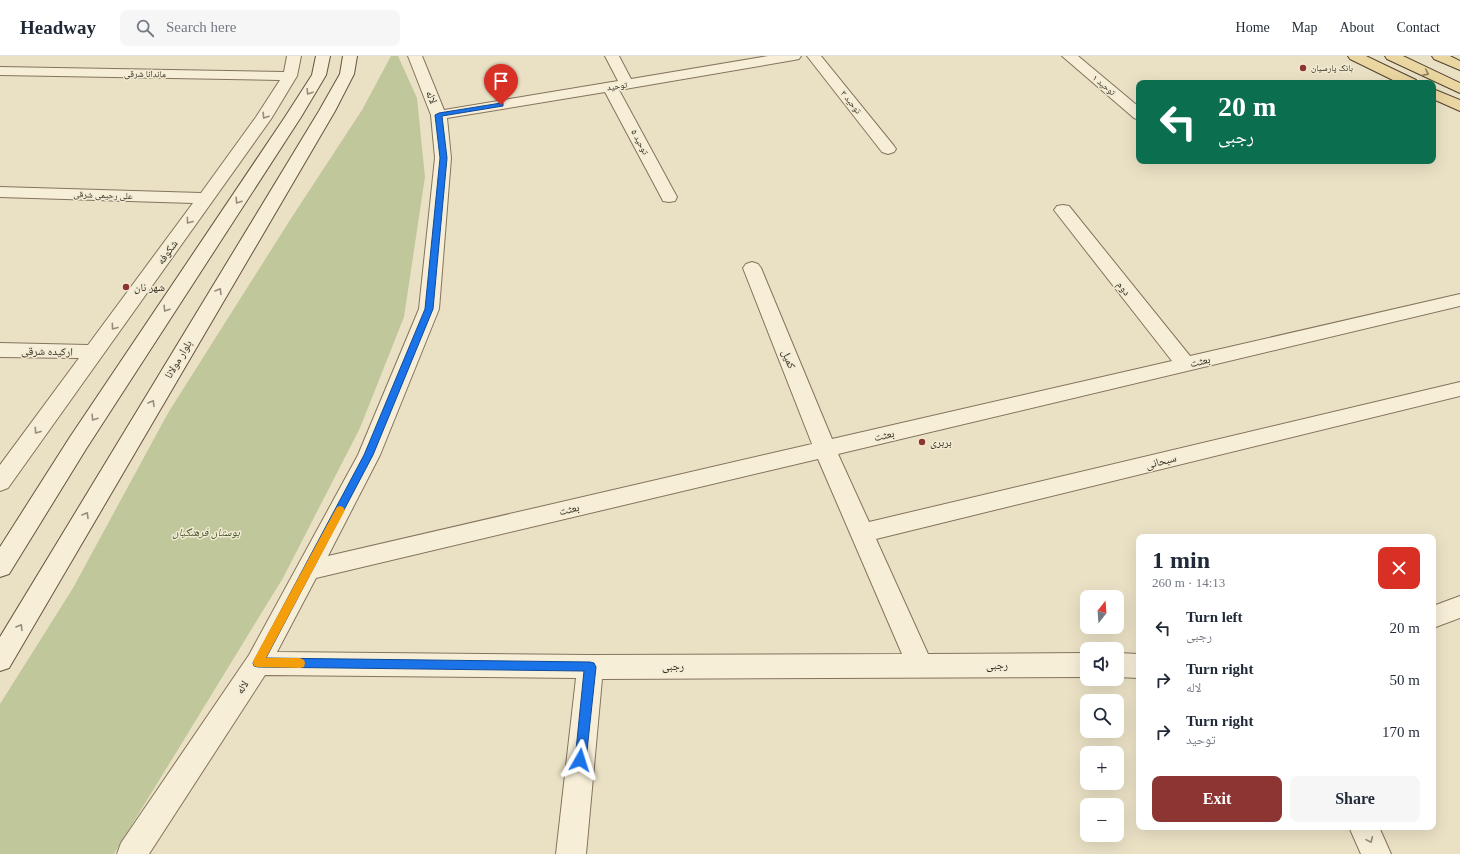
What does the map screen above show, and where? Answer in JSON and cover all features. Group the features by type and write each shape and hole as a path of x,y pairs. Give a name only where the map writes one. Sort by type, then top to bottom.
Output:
{"main road":[{"path":"1355,56 1405,80"},
{"path":"1392,56 1460,89"},
{"path":"1439,56 1460,66"},
{"path":"1436,95 1460,106"}],"street":[{"name":"شکوفه","path":"0,482 263,120 290,76 294,56"},
{"path":"0,567 78,443 293,117 319,75 323,56"},
{"name":"بلوار مولانا","path":"0,660 327,111 347,74 350,56"},
{"name":"لاله","path":"132,854 258,663 369,455 429,309 443,158 439,115 415,56"},
{"path":"612,56 627,84"},
{"name":"توحید","path":"439,115 794,56"},
{"name":"توحید ۳","path":"814,56 888,149"},
{"name":"توحید ۱","path":"1068,56 1136,113"},
{"name":"ماندانا شرقی","path":"0,71 290,76"},
{"name":"توحید ۵","path":"610,87 669,197"},
{"name":"علی رحیمی شرقی","path":"0,192 206,198"},
{"name":"دوم","path":"1064,210 1186,365"},
{"name":"کمیل","path":"752,268 825,449 920,665"},
{"name":"بعثت","path":"308,570 1460,300"},
{"name":"ارکیده شرقی","path":"0,350 95,352"},
{"name":"سبحانی","path":"862,533 1460,389"},
{"path":"1436,616 1460,607"},
{"name":"رجبی","path":"258,663 590,667 1080,665"},
{"path":"1124,665 1136,666"},
{"path":"571,854 590,667"},
{"path":"1365,830 1376,854"}],"green space":[{"name":"بوستان فرهنگیان","path":"391,56 398,56 417,98 425,177 404,317 360,428 283,578 114,854 0,854 0,704 73,588 168,413 290,220 362,110"}],"slow traffic":[{"path":"300,663 258,663 340,510"}],"place":[{"name":"بانک پارسیان","path":"1303,68"},
{"name":"شهر نان","path":"126,287"},
{"name":"بربری","path":"922,442"}],"route":[{"path":"501,105 439,115 443,158 429,309 369,455 258,663 590,667 580,760"}]}
